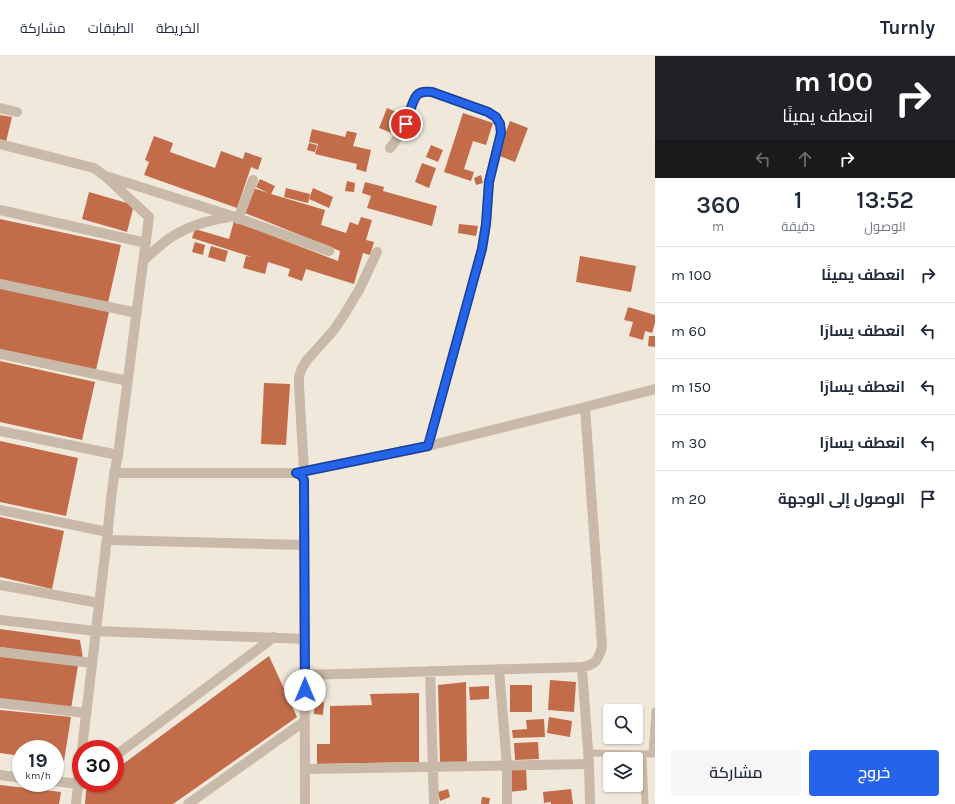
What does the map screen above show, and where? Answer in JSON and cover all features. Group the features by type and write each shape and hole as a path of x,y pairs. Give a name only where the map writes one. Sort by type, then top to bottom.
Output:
{"street":[{"path":"390,148 406,124 415,96 420,92 432,92 488,112 496,117 500,124 501,133 489,182 486,224 482,249 428,446"},
{"path":"0,108 17,112"},
{"path":"0,144 94,168 105,176 149,217 118,455 114,473 108,536 95,631 83,740"},
{"path":"105,176 235,218 329,251"},
{"path":"235,218 254,180"},
{"path":"0,210 146,243"},
{"path":"144,260 171,238 192,226 216,219 235,218"},
{"path":"305,804 304,480 300,472 299,377 307,360 333,331 349,309 377,252"},
{"path":"0,284 137,313"},
{"path":"0,354 128,381"},
{"path":"114,473 300,472 428,446 655,389"},
{"path":"305,675 582,667 589,666 596,661 602,646 586,407"},
{"path":"0,431 118,455"},
{"path":"0,510 108,536 304,545"},
{"path":"0,585 99,603"},
{"path":"0,620 95,631 304,639"},
{"path":"124,749 274,637"},
{"path":"0,652 92,663"},
{"path":"582,667 589,764 590,804"},
{"path":"499,669 507,766 507,804"},
{"path":"430,671 434,804"},
{"path":"0,703 86,713"},
{"path":"188,804 305,721"},
{"path":"305,768 589,764"},
{"path":"0,775 12,777"},
{"path":"76,804 78,792"}],"lane":[{"path":"645,804 643,754 653,754 655,711"},
{"path":"588,753 603,753"}],"building":[{"path":"387,108 401,114 394,134 379,128"},
{"path":"463,113 493,123 486,145 473,141 464,169 474,172 471,181 444,172"},
{"path":"0,115 12,117 6,142 0,140"},
{"path":"510,121 528,128 515,162 497,155"},
{"path":"312,129 345,137 347,131 357,133 353,146 371,150 366,172 356,169 357,164 315,154 318,144 309,142"},
{"path":"154,136 173,143 170,152 215,168 221,151 243,159 245,152 262,158 258,170 251,167 237,208 144,175 149,162 145,160"},
{"path":"309,143 317,145 315,152 307,150"},
{"path":"431,145 443,150 438,162 426,157"},
{"path":"422,163 436,168 429,188 415,182"},
{"path":"481,175 483,183 476,185 474,178"},
{"path":"260,179 275,186 271,194 325,210 321,225 346,233 350,222 358,225 361,217 372,220 366,240 374,242 370,255 363,253 354,284 306,269 302,281 288,276 290,269 268,262 265,274 243,268 246,256 252,257 192,238 195,229 229,239 234,221 338,261 340,251 245,213 253,188 268,193 256,187"},
{"path":"347,181 355,183 354,192 345,191"},
{"path":"365,182 384,187 383,191 437,206 432,226 367,208 371,196 362,193"},
{"path":"286,188 310,194 308,203 284,197"},
{"path":"313,188 333,197 329,208 309,199"},
{"path":"89,192 134,205 127,232 82,219"},
{"path":"0,219 121,245 108,303 0,280"},
{"path":"459,224 478,226 476,236 458,233"},
{"path":"195,242 205,245 203,255 192,252"},
{"path":"211,246 228,251 225,262 208,257"},
{"path":"580,256 636,266 631,292 576,282"},
{"path":"0,288 109,312 96,370 0,349"},
{"path":"628,307 655,315 655,323 652,333 645,331 643,340 629,336 633,322 624,320"},
{"path":"649,336 655,336 655,347 648,346"},
{"path":"0,361 95,382 82,440 0,422"},
{"path":"264,383 290,384 286,445 261,444"},
{"path":"0,441 78,458 66,516 0,502"},
{"path":"0,517 64,531 52,589 0,577"},
{"path":"0,629 80,640 83,659 0,647"},
{"path":"0,656 78,665 71,709 0,699"},
{"path":"269,656 297,717 173,804 85,804 86,792 124,792 124,763"},
{"path":"550,680 576,682 574,712 548,710"},
{"path":"466,682 467,763 440,762 438,685"},
{"path":"510,685 532,685 532,712 510,712"},
{"path":"489,686 489,699 470,700 469,687"},
{"path":"419,693 419,762 317,764 317,744 330,744 330,706 372,705 370,694"},
{"path":"315,701 324,702 323,715 314,714"},
{"path":"0,710 71,717 64,761 64,740 12,740 12,755 0,753"},
{"path":"549,717 572,721 570,737 547,733"},
{"path":"544,719 545,737 513,738 512,730 527,729 526,720"},
{"path":"538,742 539,759 515,760 514,743"},
{"path":"526,768 527,790 509,792 508,769"},
{"path":"0,785 12,786 12,792 61,792 59,804 0,804"},
{"path":"448,789 450,797 440,801 438,792"},
{"path":"571,789 573,804 551,804 551,802 544,803 543,792"},
{"path":"482,797 490,798 489,804 481,804"}],"route":[{"path":"305,690 304,480 301,475 296,473 428,446 485,237 489,182 501,133 500,124 496,117 488,112 426,91 420,92 415,96 406,124"}]}
